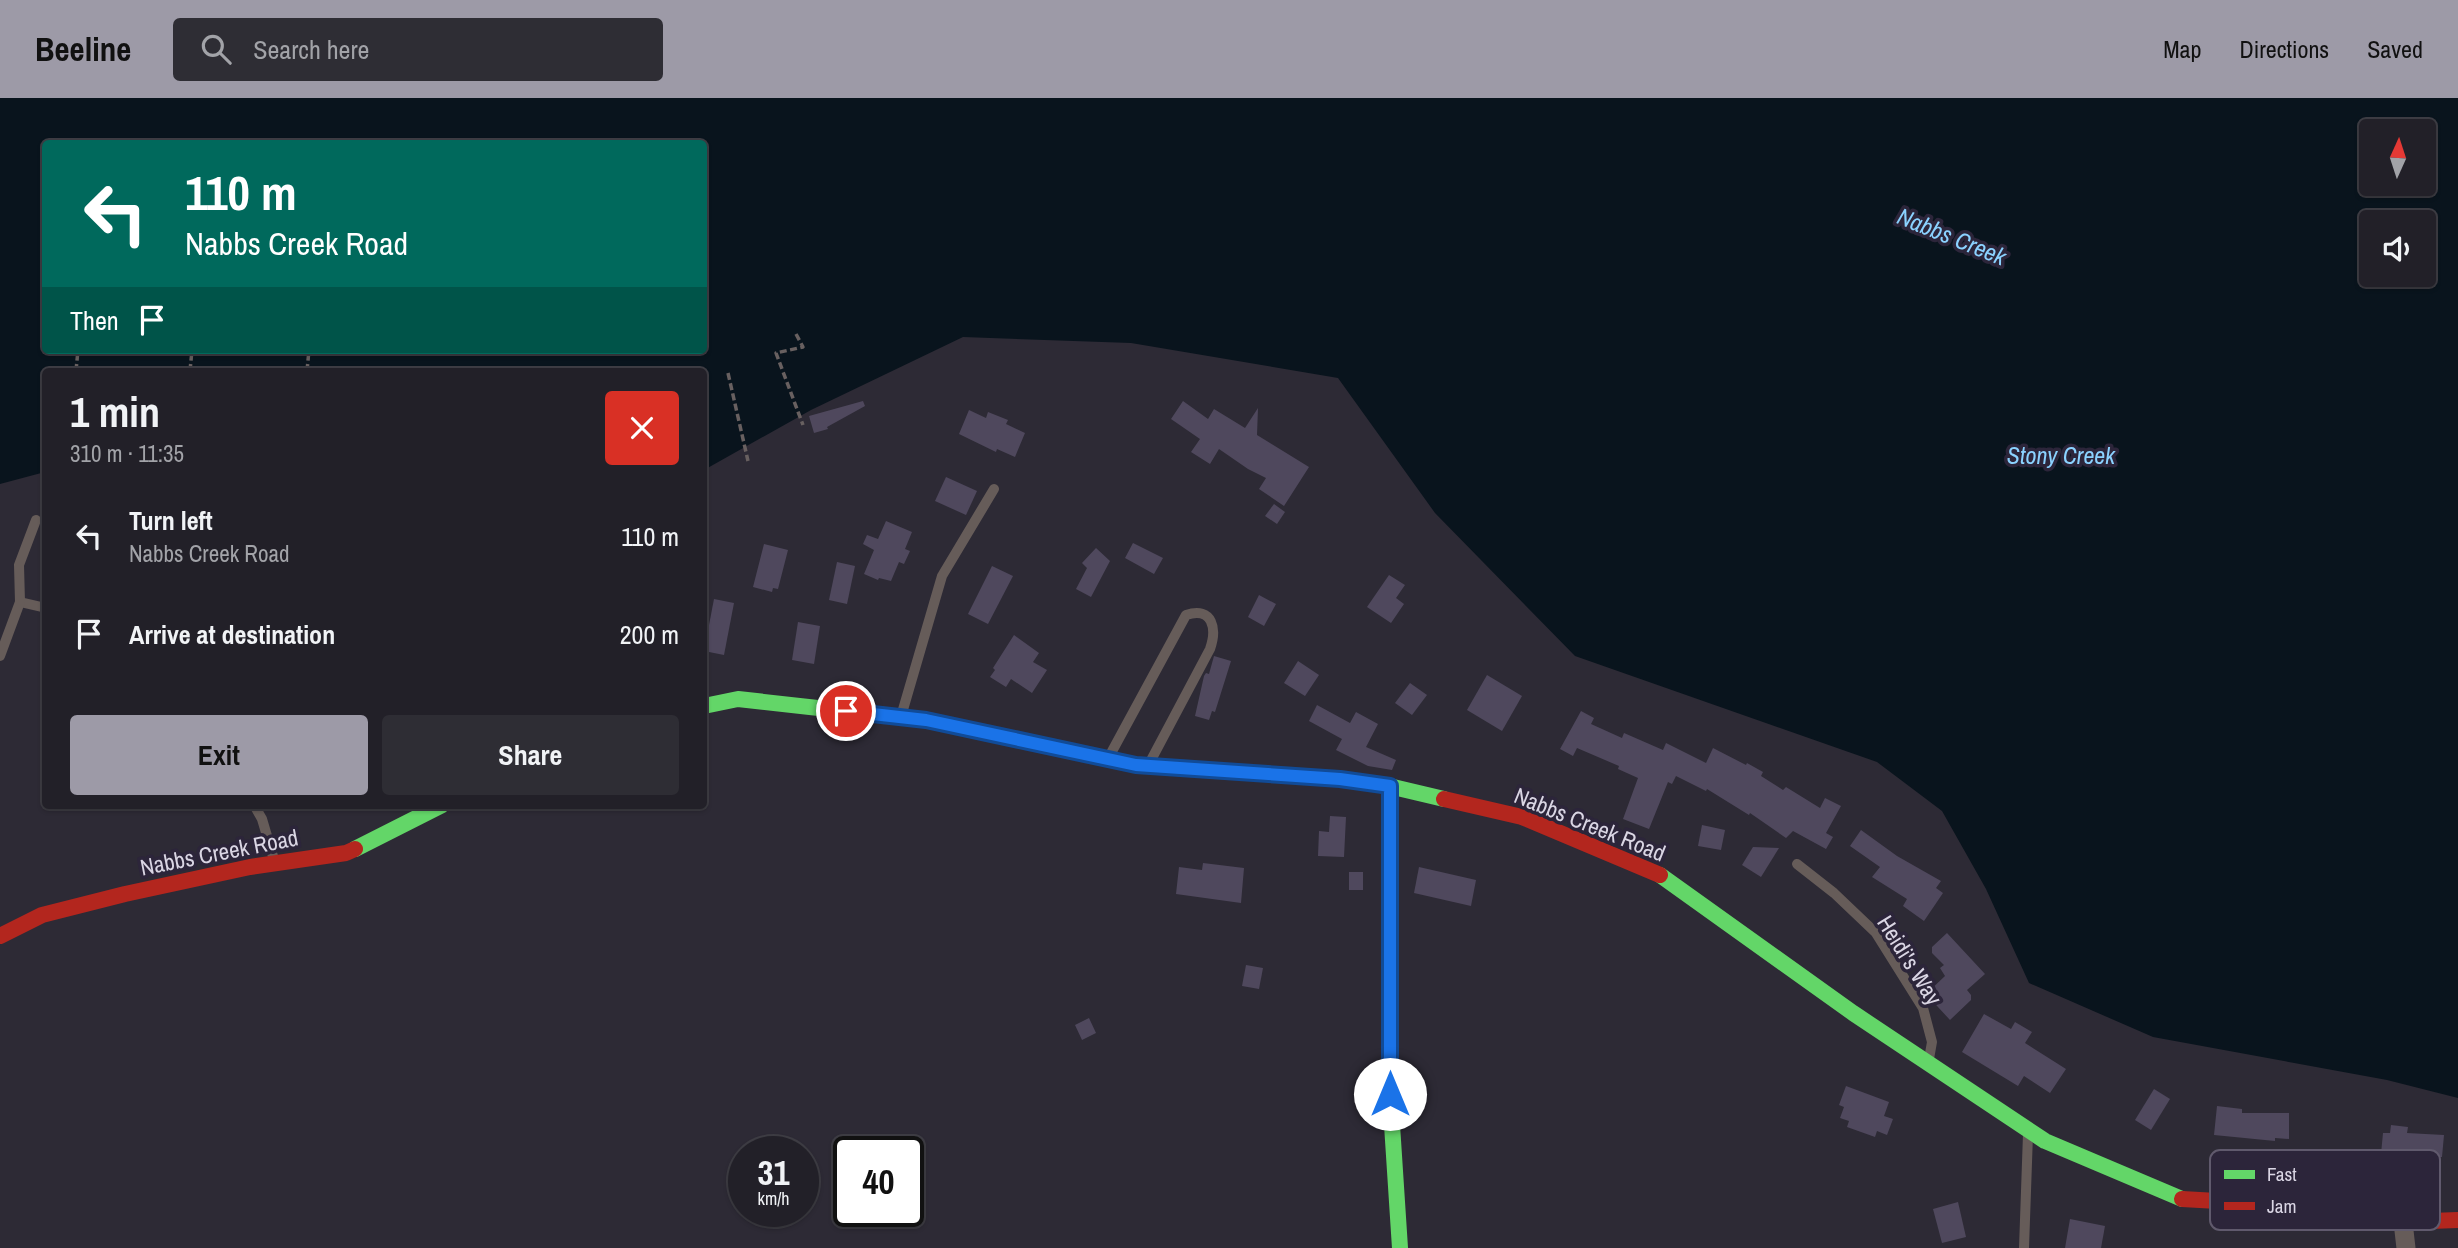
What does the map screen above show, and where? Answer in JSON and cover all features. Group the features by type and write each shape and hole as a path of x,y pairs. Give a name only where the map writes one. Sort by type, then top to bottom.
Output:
{"street":[{"name":"Nabbs Creek Road","path":"707,705 738,699 926,720 1149,765 1340,779 1390,786 1522,817 1662,876 1853,1013 2045,1141 2178,1199 2210,1201"},
{"path":"1390,786 1390,1094 1399,1248"},
{"name":"Nabbs Creek Road","path":"0,936 42,915 125,894 275,863 346,853 434,809"},
{"name":"Nabbs Creek Road","path":"2440,1221 2458,1220"},
{"path":"2404,1230 2406,1248"}],"lane":[{"path":"901,717 942,576 993,489"},
{"path":"0,656 20,601 19,565 36,520"},
{"path":"20,601 42,607"},
{"path":"1109,759 1186,615 1194,612 1205,615 1212,623 1215,634 1210,649 1149,765"},
{"path":"256,809 262,819 275,863"},
{"name":"Heidi's Way","path":"1797,864 1834,893 1876,933 1923,1009 1932,1042 1928,1063"},
{"path":"2024,1248 2028,1130"}],"path":[{"path":"796,334 803,347 776,353 803,425"},
{"path":"728,373 748,461"}],"water":[{"name":"Stony Creek","path":"0,98 2458,98 2458,1098 2387,1080 2153,1037 2029,983 1986,889 1942,811 1877,762 1575,656 1435,513 1338,378 1131,343 963,337 811,410 707,468 707,368 42,368 42,473 0,484"}],"building":[{"path":"863,401 865,406 827,427 828,429 814,433 809,416"},
{"path":"1183,401 1208,419 1214,409 1245,428 1258,408 1257,435 1309,467 1284,506 1259,489 1266,478 1219,449 1210,464 1191,452 1200,439 1171,419"},
{"path":"969,410 986,418 988,412 1008,420 1006,424 1025,433 1015,457 997,449 996,452 959,434"},
{"path":"946,477 977,491 966,515 935,501"},
{"path":"1274,504 1285,512 1277,524 1265,516"},
{"path":"886,521 912,532 905,549 910,551 904,564 899,562 891,581 878,580 864,574 874,550 863,544 867,535 878,539"},
{"path":"1133,543 1163,558 1154,574 1125,558"},
{"path":"764,544 788,550 778,589 773,588 772,592 753,587"},
{"path":"1096,548 1110,561 1091,597 1076,589 1087,568 1082,563"},
{"path":"837,562 855,566 847,604 829,600"},
{"path":"992,566 1013,576 988,624 968,614"},
{"path":"1389,575 1405,585 1396,598 1404,604 1391,623 1367,607"},
{"path":"1259,595 1276,604 1264,626 1248,617"},
{"path":"714,599 734,603 724,655 707,652 707,635"},
{"path":"798,622 820,626 814,664 792,660"},
{"path":"1014,635 1039,653 1033,662 1047,670 1032,693 1011,679 1006,687 990,677"},
{"path":"1214,656 1231,661 1215,712 1212,711 1209,720 1195,716 1204,676 1209,674"},
{"path":"1298,661 1319,675 1305,696 1284,683"},
{"path":"1487,675 1522,696 1502,731 1467,710"},
{"path":"1410,683 1427,695 1412,715 1395,703"},
{"path":"1317,705 1350,723 1356,712 1378,724 1366,747 1396,760 1392,770 1368,766 1336,750 1342,739 1309,721"},
{"path":"1581,711 1594,718 1591,724 1622,738 1624,733 1663,750 1666,743 1706,763 1713,748 1746,765 1747,763 1763,772 1761,776 1783,790 1786,787 1820,808 1825,798 1841,806 1826,833 1833,837 1826,849 1793,831 1786,838 1750,813 1749,815 1707,789 1706,791 1676,776 1672,784 1668,782 1649,829 1623,819 1638,778 1618,769 1619,766 1577,748 1573,756 1560,749"},
{"path":"1330,816 1346,817 1344,857 1318,856 1319,831 1329,832"},
{"path":"1702,825 1725,830 1721,850 1698,846"},
{"path":"1861,830 1897,856 1941,881 1936,888 1943,893 1924,921 1903,906 1907,899 1872,877 1880,867 1850,846"},
{"path":"1753,847 1779,848 1761,877 1742,865"},
{"path":"1203,863 1244,868 1241,903 1176,894 1179,867 1202,870"},
{"path":"1419,867 1476,880 1471,906 1414,893"},
{"path":"1349,872 1363,872 1363,890 1349,890"},
{"path":"1947,933 1985,974 1967,990 1971,1000 1950,1020 1926,994 1945,976 1940,968 1944,965 1932,953 1932,947"},
{"path":"1246,965 1263,968 1259,989 1242,986"},
{"path":"1984,1014 2011,1029 2015,1022 2032,1032 2025,1043 2066,1069 2050,1093 2024,1076 2018,1086 1962,1052"},
{"path":"1089,1018 1096,1033 1082,1040 1075,1025"},
{"path":"1846,1086 1889,1102 1884,1116 1893,1119 1887,1135 1877,1131 1875,1137 1847,1127 1849,1121 1840,1118 1844,1107 1839,1105"},
{"path":"2154,1089 2170,1099 2151,1130 2135,1120"},
{"path":"2217,1106 2242,1109 2242,1113 2289,1113 2289,1139 2275,1138 2275,1141 2214,1135"},
{"path":"2391,1125 2408,1127 2407,1133 2444,1135 2442,1157 2440,1150 2381,1150 2383,1133 2390,1133"},
{"path":"1958,1202 1966,1237 1942,1243 1933,1209"},
{"path":"2070,1219 2105,1226 2101,1248 2065,1248"}],"traffic: fast":[{"path":"707,705 738,699 926,720 1136,765 1340,779 1389,786 1444,799"},
{"path":"1389,786 1390,1094 1400,1248"},
{"path":"355,849 434,809"},
{"path":"1660,875 1853,1013 2045,1141 2182,1199"}],"traffic: jam":[{"path":"1444,799 1522,817 1660,875"},
{"path":"0,936 42,915 125,894 250,867 346,853 355,849"},
{"path":"2182,1199 2210,1201"},
{"path":"2440,1221 2458,1220"}],"route":[{"path":"846,711 926,720 1136,765 1340,779 1390,786 1390,1094"}],"water label":[{"name":"Nabbs Creek","path":"1952,236"}]}
